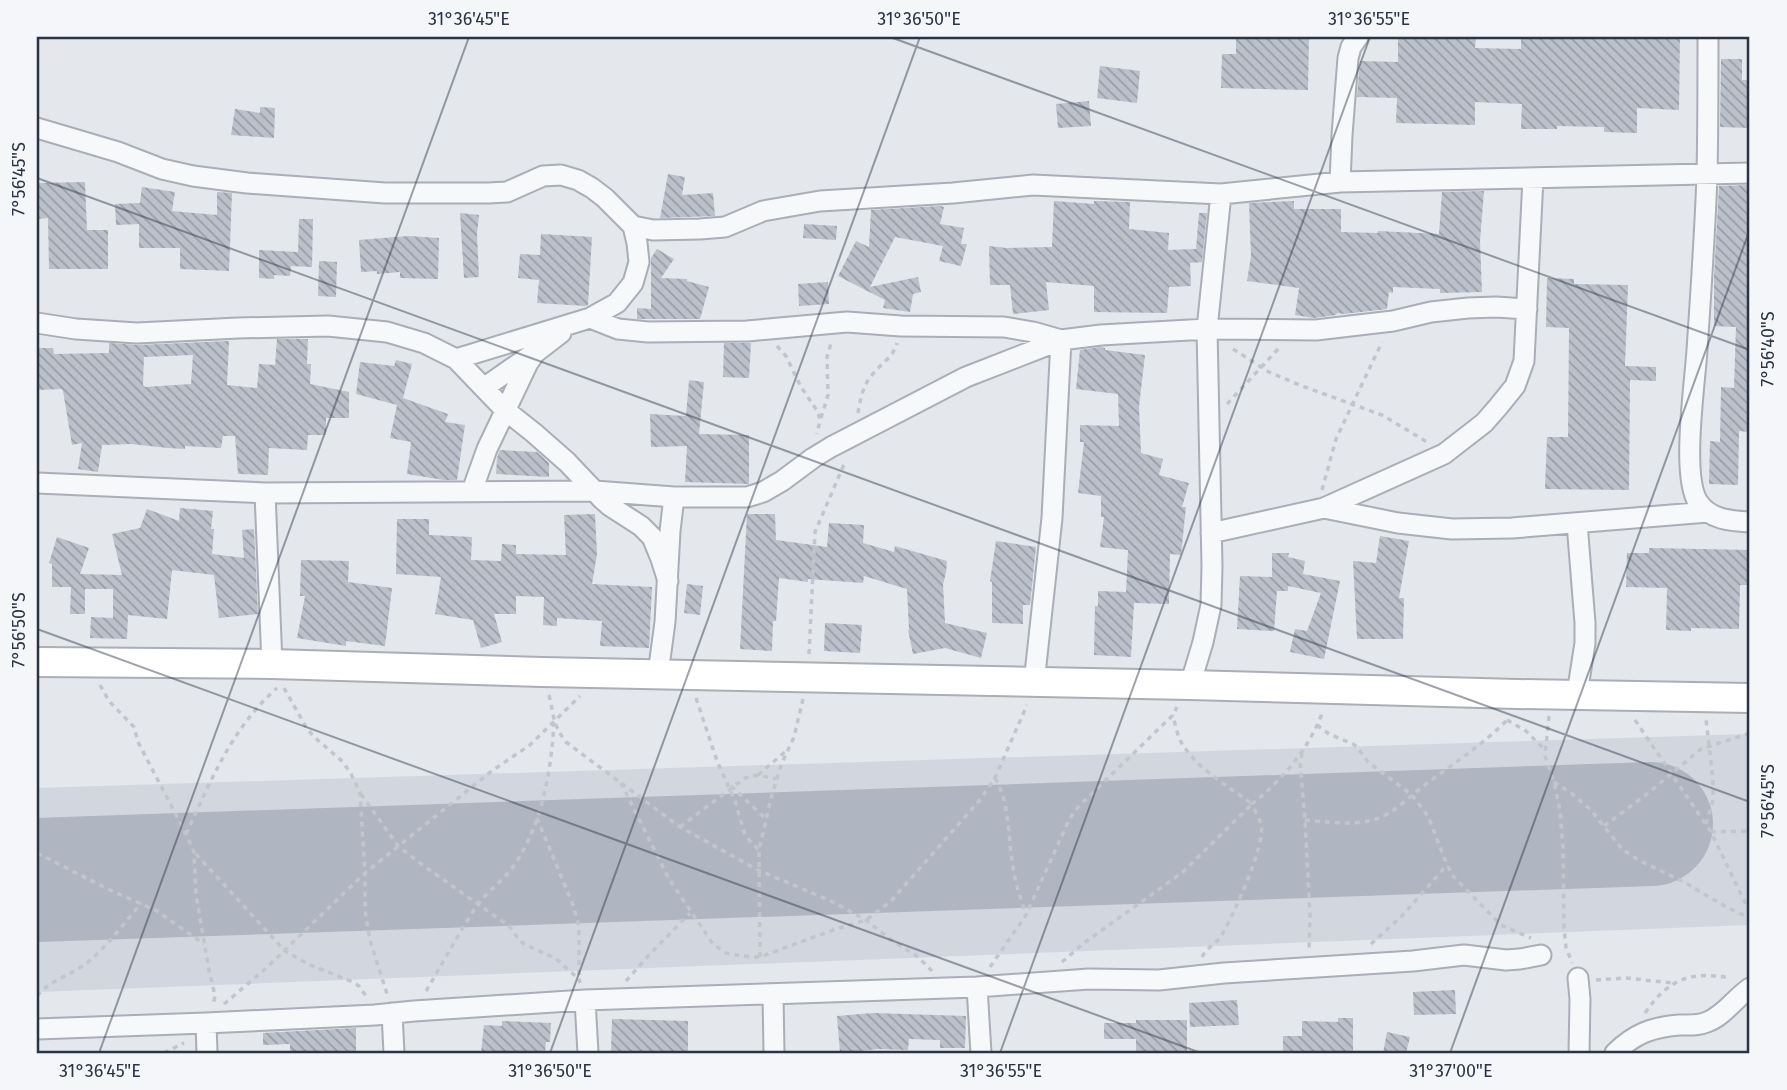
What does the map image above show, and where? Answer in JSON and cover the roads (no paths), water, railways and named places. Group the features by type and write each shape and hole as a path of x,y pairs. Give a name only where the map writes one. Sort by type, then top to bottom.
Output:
{"street":[{"path":"1708,37 1707,174 1690,461 1693,488 1698,502 1719,518 1750,523"},
{"path":"1340,182 1348,58 1354,40"},
{"path":"37,128 118,152 162,169 247,183 385,193 488,193 507,192 543,176 561,176 578,180 592,188 633,226 639,262 633,283 618,303 583,320 485,387"},
{"path":"633,226 653,230 725,227 763,211 820,201 1033,185 1221,194 1340,182 1750,173"},
{"path":"1211,533 1321,509 1444,454 1484,422 1515,386 1524,361 1533,178"},
{"path":"1190,685 1211,605 1207,335 1221,194"},
{"path":"37,483 265,493 595,491 674,497 747,497 763,492 782,481 831,447 966,377 1061,340 1101,335 1207,335 1316,330 1468,308 1527,309"},
{"path":"456,359 583,320 618,329 649,332 720,332 847,322 901,326 1004,327 1034,331 1061,340"},
{"path":"37,323 137,333 328,326 387,332 424,343 456,359 505,410 534,433 610,506 641,526 652,537 668,582"},
{"path":"1034,683 1052,518 1061,340"},
{"path":"472,491 486,449 535,353"},
{"path":"265,493 272,664"},
{"path":"658,674 674,497"},
{"path":"1321,509 1398,523 1452,529 1512,528 1708,512"},
{"path":"1577,523 1585,613 1585,642 1577,694"},
{"path":"37,662 272,664 1329,689 1512,707 1546,694 1750,698"},
{"path":"37,1029 383,1014 585,1000 978,987 1089,979 1159,980 1464,955 1506,960 1541,955"},
{"path":"1578,978 1579,1053"},
{"path":"1621,1047 1646,1031 1711,1021 1745,984"},
{"path":"978,987 981,1053"},
{"path":"773,994 774,1053"},
{"path":"585,1000 587,1053"},
{"path":"383,1014 394,1053"},
{"path":"206,1023 207,1053"}]}
